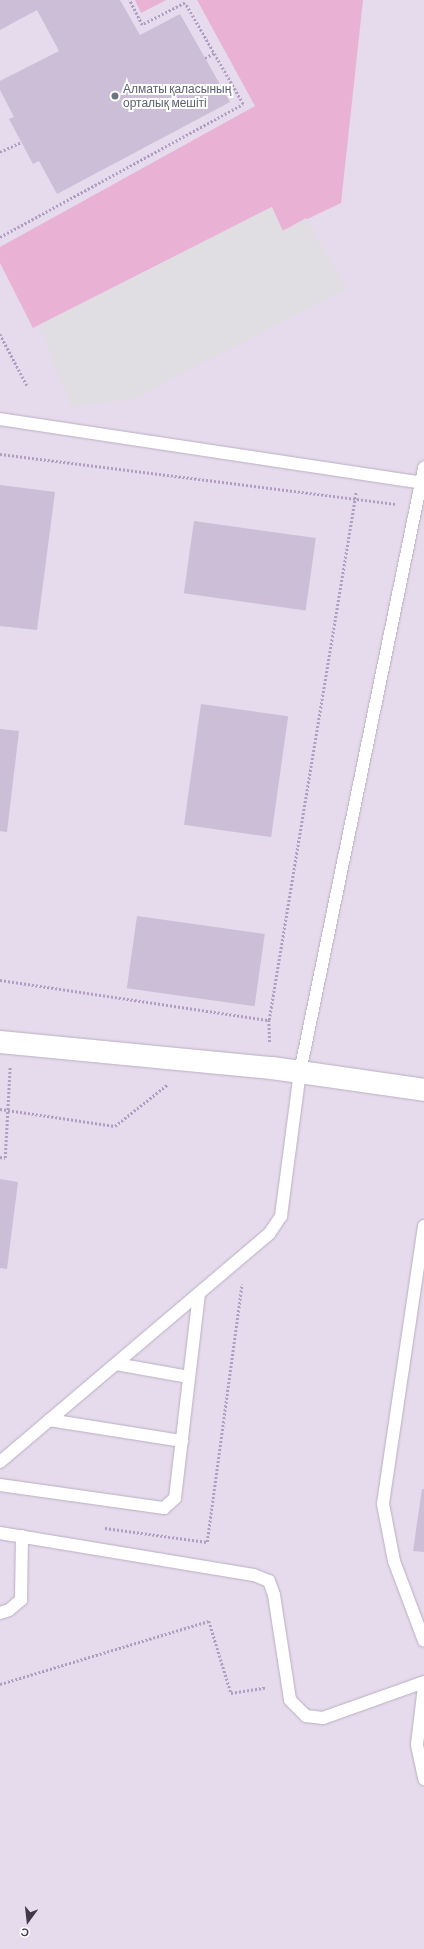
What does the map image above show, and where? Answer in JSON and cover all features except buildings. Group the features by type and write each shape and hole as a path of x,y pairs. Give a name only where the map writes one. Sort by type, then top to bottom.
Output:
{"street":[{"path":"6,1042 272,1068 424,1090"}],"lane":[{"path":"0,419 423,483"},
{"path":"0,1462 269,1234 281,1216 300,1072 423,483 424,468"},
{"path":"424,1226 383,1504 394,1561 424,1641"},
{"path":"0,1485 164,1508 175,1498 199,1294"},
{"path":"116,1364 189,1377"},
{"path":"49,1420 182,1441"},
{"path":"0,1533 254,1575 269,1581 274,1595 290,1700 306,1716 323,1718 424,1682"},
{"path":"0,1613 9,1610 21,1600 22,1536"},
{"path":"424,1686 417,1745 424,1779"}],"path":[{"path":"0,237 243,104 185,3 142,25 129,0"},
{"path":"205,58 214,53"},
{"path":"0,152 21,142"},
{"path":"0,334 28,387"},
{"path":"0,454 418,507"},
{"path":"272,1068 269,1020 359,473"},
{"path":"0,980 269,1020"},
{"path":"0,1157 5,1158 8,1110 6,1042"},
{"path":"0,1109 115,1126 171,1082"},
{"path":"0,1684 208,1621 231,1692 288,1684"}],"shaded area":[{"path":"0,0 424,0 424,1949 0,1949"},
{"path":"135,0 166,0 141,13"},
{"path":"197,0 363,0 341,203 282,231 272,207 33,328 0,263 0,247 255,106"},
{"path":"272,207 283,231 306,218 347,289 133,399 71,407 39,325"}],"place":[{"name":"Алматы қаласының орталық мешіті","path":"115,96"}]}
